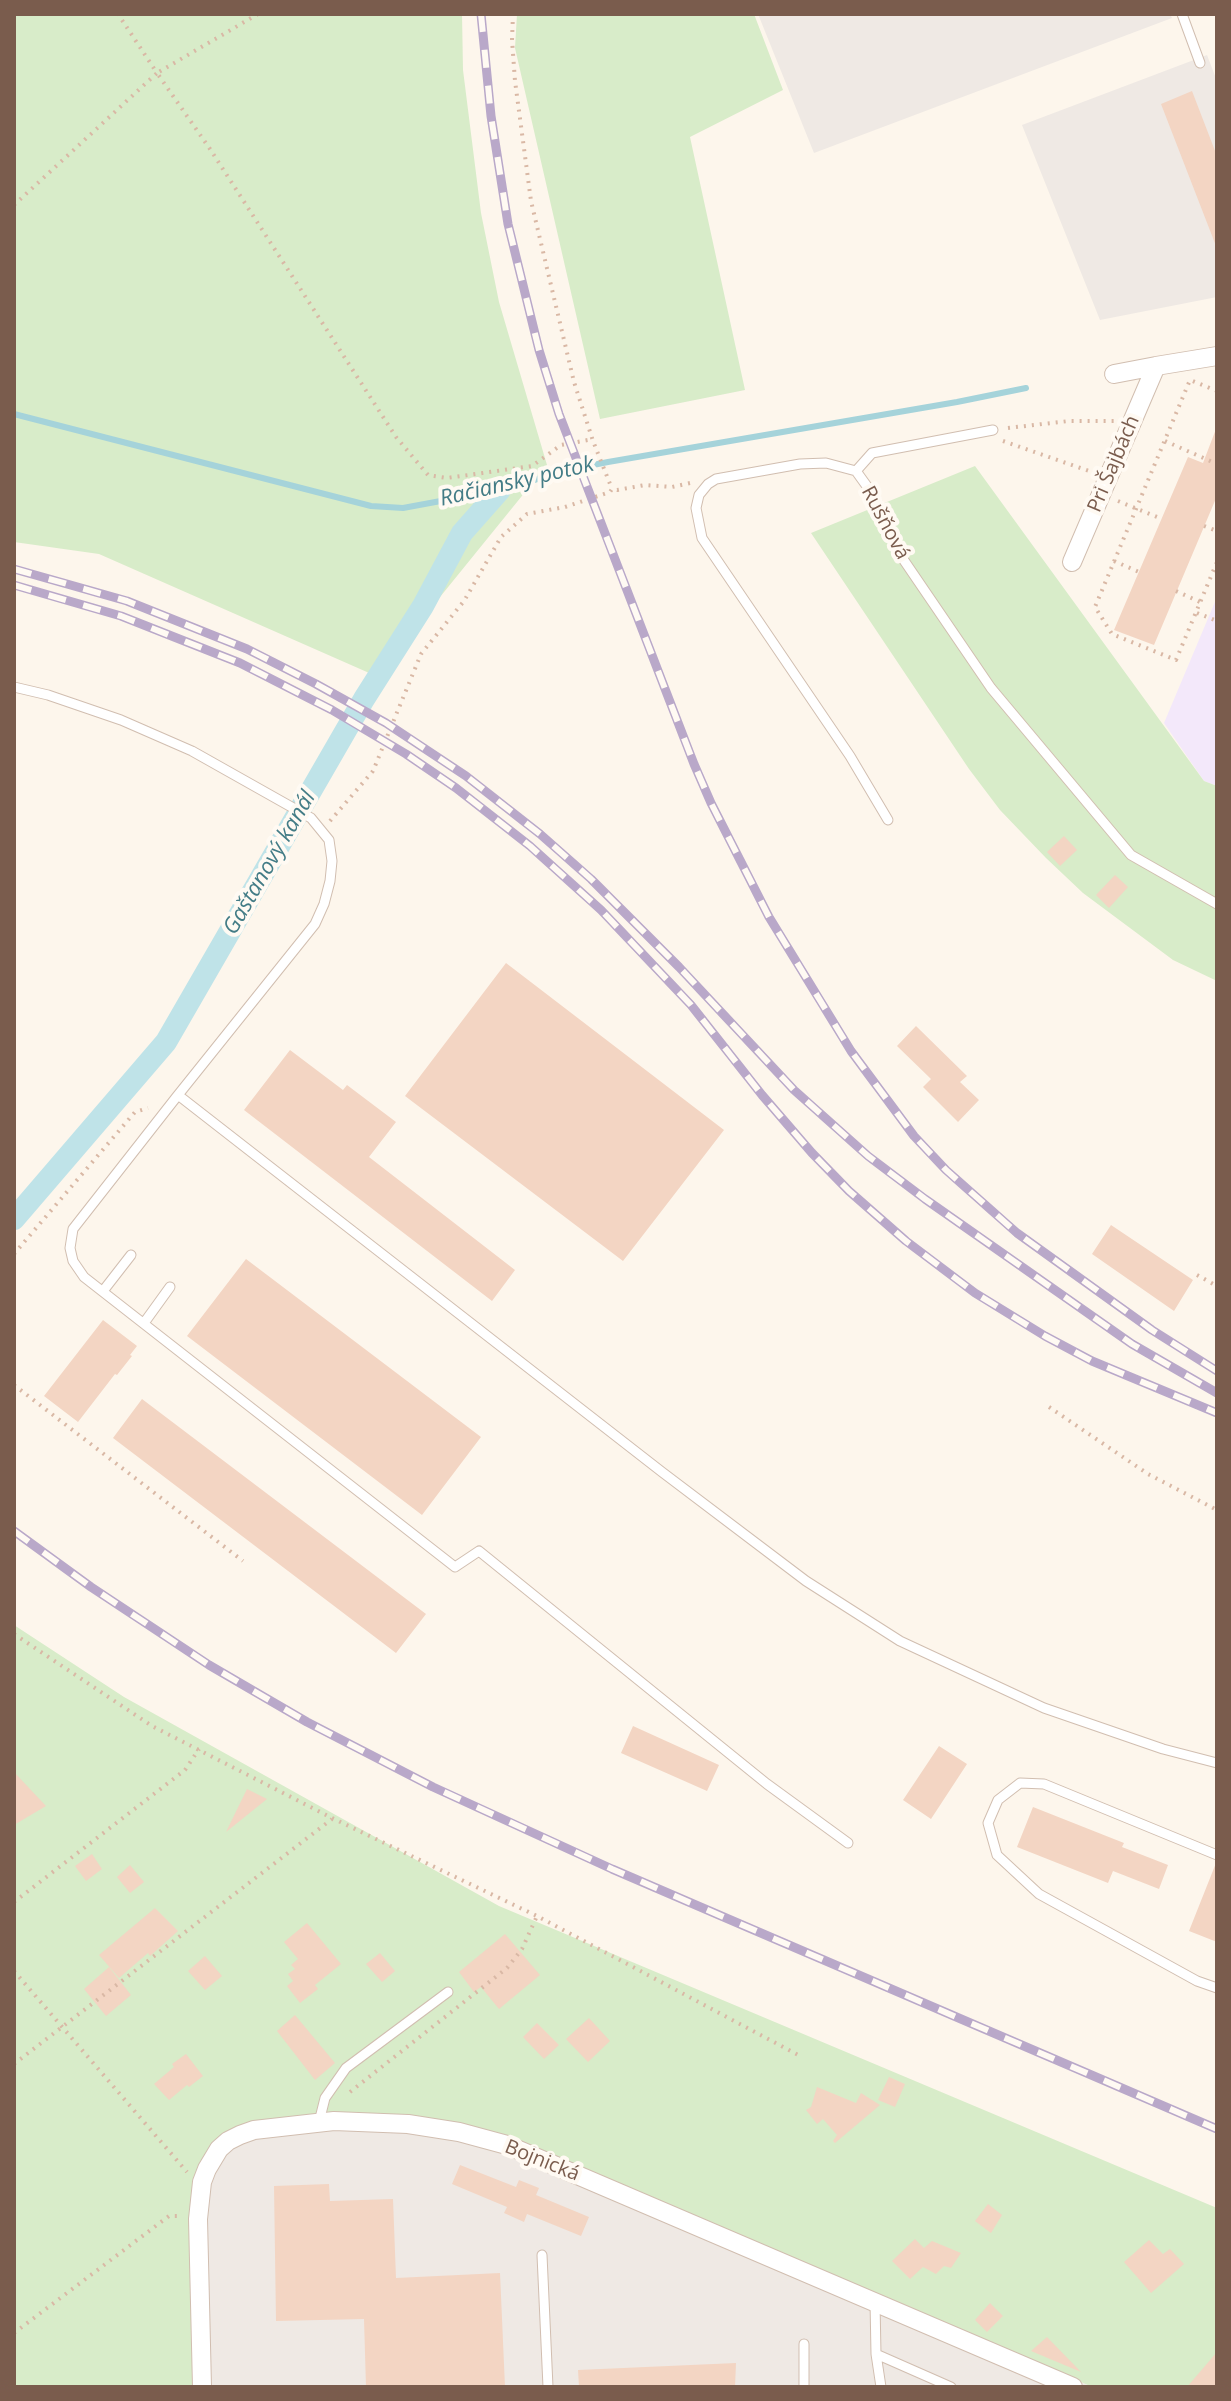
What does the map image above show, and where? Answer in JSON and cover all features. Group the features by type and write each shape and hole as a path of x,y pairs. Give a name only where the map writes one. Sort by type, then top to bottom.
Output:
{"street":[{"path":"1114,374 1217,356"},
{"name":"Pri Šajbách","path":"1072,562 1156,366"},
{"name":"Bojnická","path":"202,2387 198,2219 202,2182 219,2149 228,2141 254,2130 319,2122 408,2124 459,2132 507,2145 1073,2387"}],"lane":[{"path":"1182,14 1200,63"},
{"path":"856,471 872,453 993,430"},
{"name":"Rušňová","path":"708,484 716,479 800,464 826,463 856,471 874,496 901,556 991,688 1131,855 1217,904"},
{"path":"708,484 699,495 696,508 702,538 842,744 888,820"},
{"path":"14,687 121,720 178,745 288,805 311,818 329,840 332,861 324,904 315,924 73,1229 70,1248 73,1261 84,1277 455,1567 479,1551 767,1784 848,1843"},
{"path":"176,1098 662,1472 806,1581 846,1607 900,1641 1044,1708 1163,1749 1217,1763"},
{"path":"103,1291 131,1255"},
{"path":"144,1323 170,1287"},
{"path":"1217,1855 1044,1784 1020,1783 998,1800 988,1823 997,1855 1039,1894 1197,1981 1217,1988"},
{"path":"319,2122 325,2098 346,2068 448,1992"},
{"path":"542,2255 548,2387"},
{"path":"875,2302 876,2354 881,2387"},
{"path":"804,2344 804,2387"},
{"path":"876,2354 951,2387"}],"path":[{"path":"118,14 210,149 387,424 428,475 447,478 532,466 561,445 593,441"},
{"path":"14,205 157,73 258,14"},
{"path":"513,14 515,81 531,201 574,382 612,489"},
{"path":"1217,391 1190,380 1095,607 1112,634 1176,660 1217,562"},
{"path":"993,430 1069,421 1133,420"},
{"path":"993,430 1004,442 1105,486 1136,508 1162,519"},
{"path":"1165,441 1217,464"},
{"path":"321,831 373,771 421,654 464,601 501,537 527,514 565,507 612,489 645,485 672,487 698,480 708,484"},
{"path":"1204,526 1217,531"},
{"path":"1114,561 1139,572"},
{"path":"1176,591 1200,602"},
{"path":"1196,612 1217,621"},
{"path":"14,1254 135,1112 176,1098"},
{"path":"1197,1275 1217,1286"},
{"path":"14,1385 243,1561"},
{"path":"1049,1407 1148,1474 1217,1510"},
{"path":"14,1634 152,1726 332,1818 537,1916 802,2057"},
{"path":"14,1902 185,1770 199,1749"},
{"path":"14,2064 332,1818"},
{"path":"14,1971 183,2169 202,2182"},
{"path":"14,2333 169,2216 188,2215 198,2219"}],"shaded area":[{"path":"758,14 1170,14 1172,18 814,153"},
{"path":"1207,55 1217,81 1217,297 1100,320 1022,125"},
{"path":"1217,597 1217,786 1204,781 1164,723"},
{"path":"460,2125 1017,2353 1092,2387 202,2387 195,2193 246,2127"}],"green space":[{"path":"14,14 462,14 463,70 481,213 499,302 547,465 376,676 99,554 14,542"},
{"path":"517,14 754,14 783,90 690,137 745,390 600,419 515,48"},
{"path":"975,466 1204,781 1217,786 1217,981 1173,960 1083,893 1000,810 969,769 811,533"},
{"path":"14,1625 124,1697 499,1906 1217,2208 1217,2387 1092,2387 1017,2353 460,2125 246,2127 195,2193 198,2387 14,2387"}],"building":[{"path":"1192,91 1217,156 1216,246 1161,104"},
{"path":"1216,429 1217,496 1154,645 1114,630 1188,457 1203,463"},
{"path":"1064,836 1077,850 1060,866 1047,852"},
{"path":"1115,875 1128,887 1109,908 1096,895"},
{"path":"506,963 724,1130 623,1261 405,1096"},
{"path":"916,1026 967,1076 960,1082 979,1100 958,1122 923,1087 931,1079 897,1046"},
{"path":"290,1050 343,1090 347,1085 396,1122 369,1157 515,1270 492,1301 244,1110"},
{"path":"1111,1225 1193,1280 1174,1311 1092,1254"},
{"path":"246,1259 481,1437 422,1515 187,1336"},
{"path":"103,1320 137,1346 78,1422 44,1396"},
{"path":"142,1399 426,1614 396,1653 113,1438"},
{"path":"633,1726 719,1765 707,1791 621,1753"},
{"path":"939,1746 967,1764 931,1819 903,1800"},
{"path":"14,1772 46,1806 14,1825"},
{"path":"247,1789 267,1799 226,1832"},
{"path":"1033,1807 1124,1843 1122,1847 1168,1865 1159,1889 1113,1871 1108,1883 1017,1847"},
{"path":"92,1854 102,1869 86,1881 75,1866"},
{"path":"1217,1863 1217,1942 1189,1931"},
{"path":"130,1865 144,1882 130,1893 117,1877"},
{"path":"155,1908 178,1931 119,1978 99,1955"},
{"path":"307,1923 341,1964 315,1985 318,1989 300,2003 287,1986 293,1981 288,1974 295,1969 291,1965 298,1959 284,1942"},
{"path":"505,1934 540,1975 499,2009 481,1987 474,1992 459,1972"},
{"path":"380,1953 395,1971 382,1982 366,1964"},
{"path":"205,1956 222,1976 205,1990 188,1971"},
{"path":"109,1967 131,1995 106,2016 84,1989"},
{"path":"295,2015 335,2063 315,2080 277,2031"},
{"path":"589,2018 610,2041 588,2062 566,2039"},
{"path":"537,2023 559,2045 544,2059 523,2037"},
{"path":"186,2054 203,2076 169,2100 154,2084"},
{"path":"889,2077 905,2084 895,2107 878,2100"},
{"path":"817,2087 856,2103 861,2093 880,2105 835,2143 833,2141 837,2135 823,2119 817,2124 806,2110 811,2107"},
{"path":"460,2165 516,2187 519,2180 539,2188 536,2195 589,2217 581,2236 527,2214 524,2222 504,2213 507,2207 452,2184"},
{"path":"329,2184 330,2201 393,2199 396,2278 500,2273 505,2387 366,2387 364,2319 276,2321 274,2186"},
{"path":"988,2204 1002,2215 991,2233 975,2221"},
{"path":"915,2239 924,2248 932,2241 961,2253 951,2268 944,2266 936,2274 923,2267 910,2279 892,2261"},
{"path":"1149,2240 1163,2254 1170,2249 1184,2264 1151,2293 1124,2262"},
{"path":"990,2303 1003,2316 987,2332 975,2320"},
{"path":"1047,2337 1081,2372 1031,2351"},
{"path":"1217,2352 1217,2387 1187,2387"},
{"path":"736,2363 735,2387 579,2387 578,2370"}],"waterway":[{"name":"Račiansky potok","path":"14,414 371,506 403,508 500,490 608,462 1026,388"},
{"name":"Gaštanový kanál","path":"14,1219 166,1042 364,699 423,606 462,533 500,490"}],"railway":[{"path":"481,14 491,116 508,224 539,350 559,414 694,764 769,917 851,1051 914,1136 946,1170 1017,1233 1152,1330 1217,1371"},
{"path":"14,569 127,601 247,649 386,723 466,776 591,879 679,967 794,1090 868,1156 1132,1344 1217,1393"},
{"path":"14,585 121,616 240,663 332,710 456,788 530,846 601,910 691,1005 812,1153 849,1191 906,1241 975,1293 1045,1336 1092,1361 1217,1413"},
{"path":"14,1531 91,1587 209,1665 307,1722 433,1787 612,1869 1217,2129"}]}
